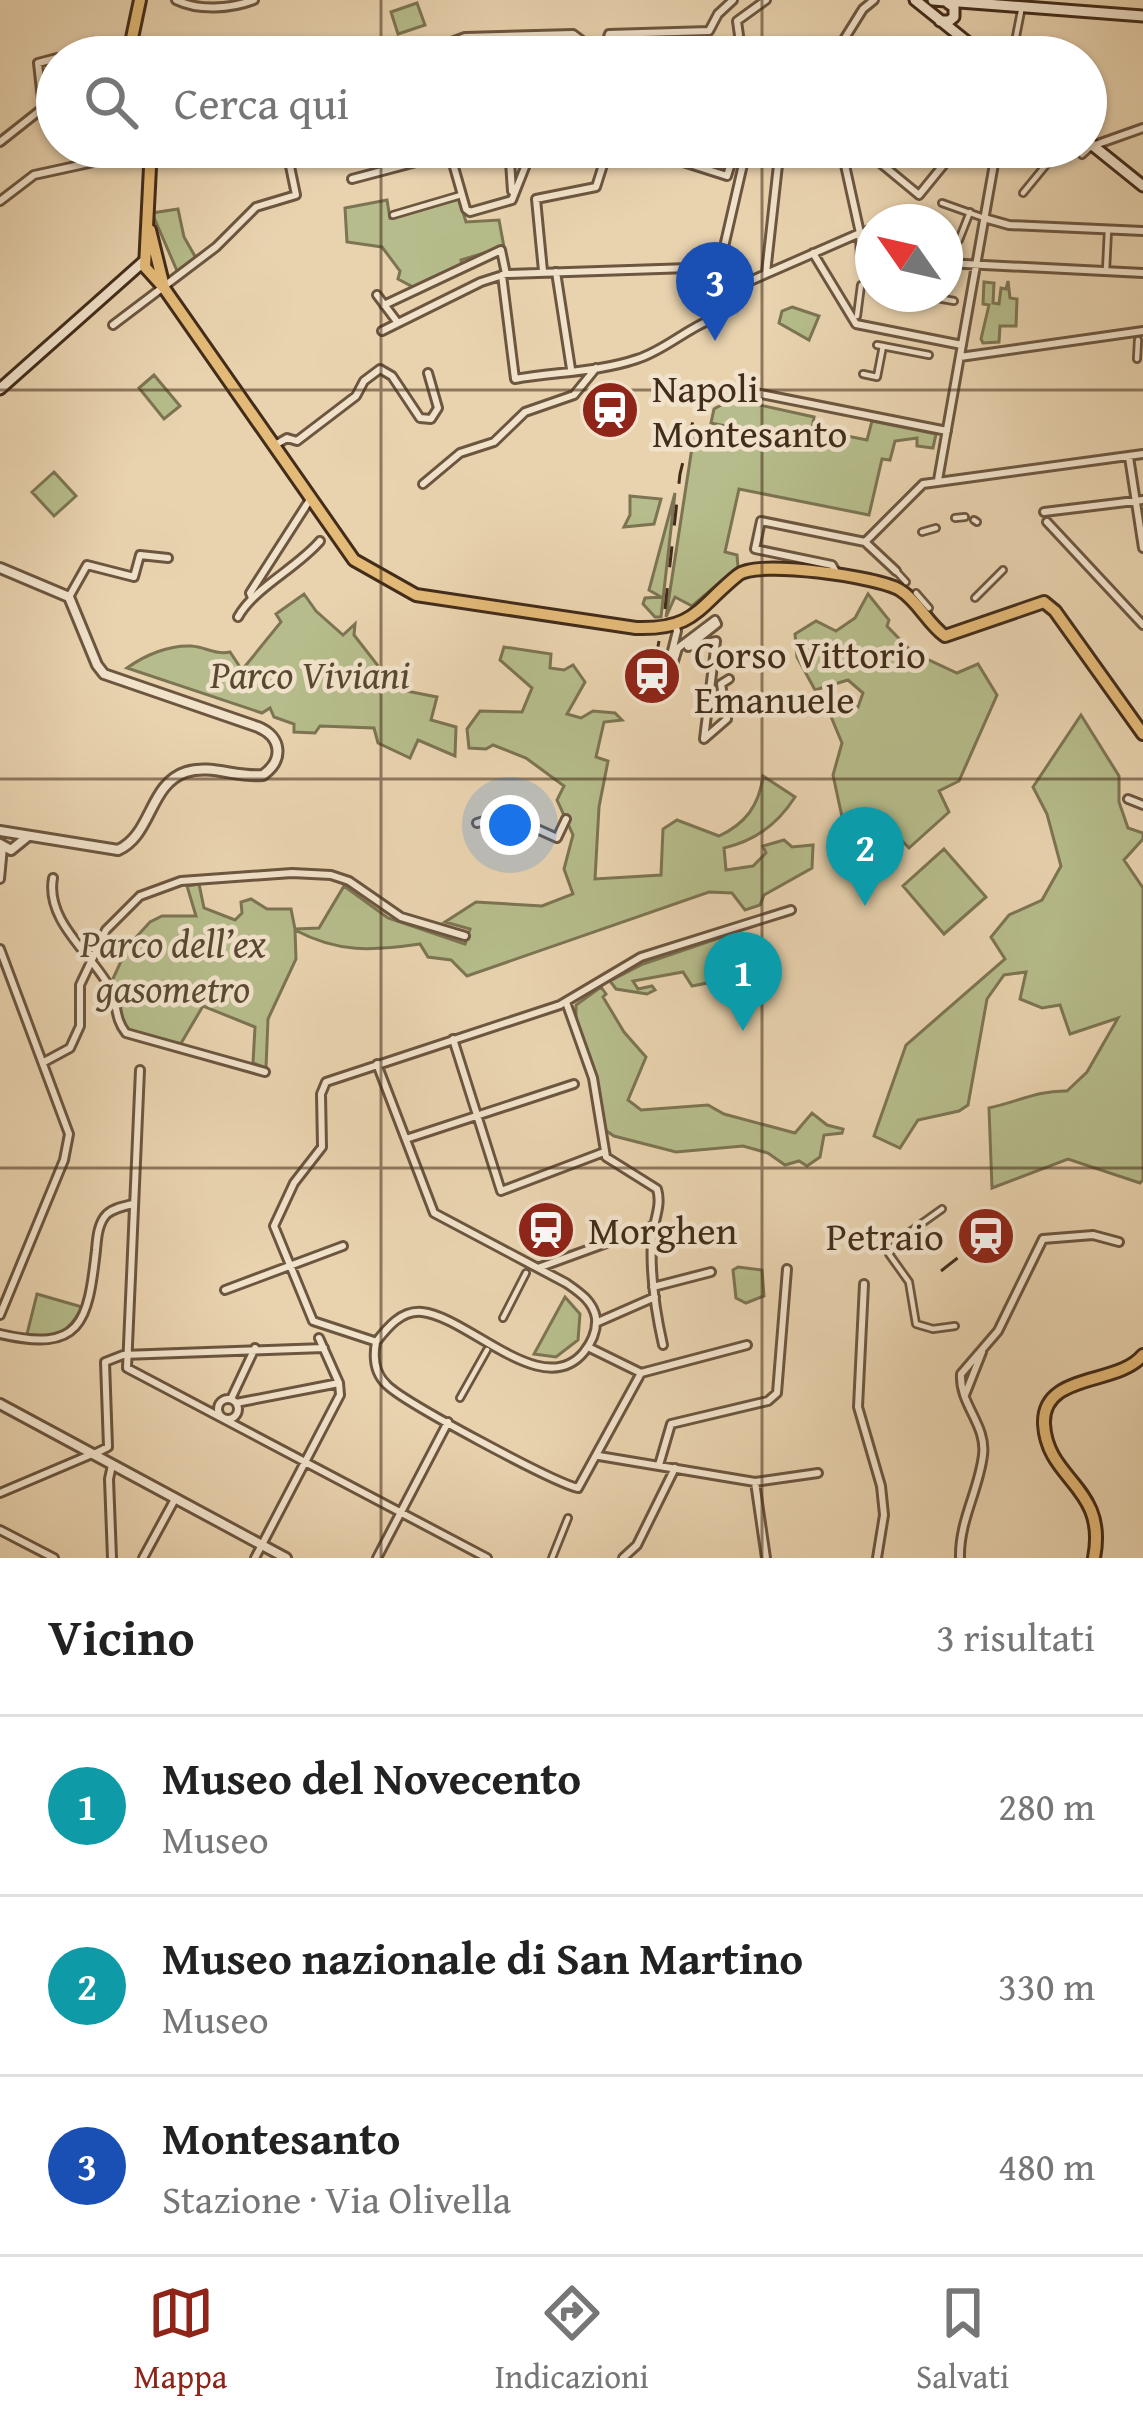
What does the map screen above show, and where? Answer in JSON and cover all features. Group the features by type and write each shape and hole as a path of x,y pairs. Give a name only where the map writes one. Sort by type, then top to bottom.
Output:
{"main road":[{"path":"130,36 140,0"},
{"path":"915,0 959,36"},
{"path":"939,20 954,17 954,7 942,2"},
{"path":"942,2 1138,15"},
{"path":"1107,157 1143,186"},
{"path":"0,389 143,262 148,168"},
{"path":"147,215 163,284"},
{"path":"143,262 163,284 340,546 354,560 417,596 636,628 675,624 706,608 751,568 798,568 898,589 945,636 1040,602 1048,604 1143,734"},
{"path":"1094,1558 1094,1514 1052,1452 1044,1429 1045,1413 1059,1391 1124,1371 1143,1355"}],"street":[{"path":"182,5 229,8 254,0"},
{"path":"608,36 709,31 733,0"},
{"path":"739,36 737,21 766,0"},
{"path":"846,36 874,0"},
{"path":"1133,0 1138,15"},
{"path":"1017,36 1024,4"},
{"path":"501,36 576,36"},
{"path":"0,142 36,114"},
{"path":"1107,137 1143,128"},
{"path":"0,201 34,175 64,168"},
{"path":"113,326 216,247 256,207 296,195 290,168"},
{"path":"352,179 393,168"},
{"path":"456,168 469,212 512,199"},
{"path":"510,168 512,199"},
{"path":"512,199 525,168"},
{"path":"543,272 536,199 596,187 602,168"},
{"path":"702,168 727,176 729,168"},
{"path":"384,305 501,250 515,379 634,361 712,319 742,168"},
{"path":"769,272 778,168"},
{"path":"846,168 855,210"},
{"path":"887,168 920,195 941,168"},
{"path":"938,480 993,168"},
{"path":"1023,193 1044,168"},
{"path":"393,214 461,195"},
{"path":"942,203 1009,225 1143,231"},
{"path":"963,230 971,210"},
{"path":"1106,271 1108,230"},
{"path":"372,321 382,331 504,274 720,267 744,282 855,235"},
{"path":"813,254 856,324 962,344"},
{"path":"963,264 1143,272"},
{"path":"556,271 571,369"},
{"path":"377,295 398,323"},
{"path":"857,316 858,312"},
{"path":"960,357 1143,331"},
{"path":"1137,359 1138,340"},
{"path":"863,374 877,377 880,346 929,356"},
{"path":"423,484 460,454 494,442 527,411 574,394 596,368"},
{"path":"272,447 286,439 297,441 356,396 364,381 380,370 392,376 418,417 431,419 438,408 428,374"},
{"path":"756,393 947,431"},
{"path":"865,542 922,484 1143,454"},
{"path":"1129,456 1143,548"},
{"path":"1044,512 1139,500"},
{"path":"252,598 250,593 310,502"},
{"path":"955,518 965,517"},
{"path":"835,576 832,565 755,549 761,520 865,542 906,581"},
{"path":"1048,527 1143,625"},
{"path":"922,532 936,528"},
{"path":"238,616 252,598 300,563 320,541"},
{"path":"69,598 87,565 134,577 140,555 167,558"},
{"path":"0,568 69,598 97,665 114,679 268,731 278,744 275,763 262,776 204,769 181,773 164,788 134,841 118,850 44,837 5,840 1,875"},
{"path":"975,598 1003,570"},
{"path":"916,593 929,608"},
{"path":"675,624 667,684 678,648 715,620 717,624 688,647 716,641 704,739 727,719 721,684 729,679"},
{"path":"943,623 949,630"},
{"path":"1128,800 1143,805"},
{"path":"477,823 506,815 557,838 566,818"},
{"path":"44,1062 70,1048 80,1025 80,985 106,930 140,896 181,881 331,874 401,917 465,936"},
{"path":"53,878 52,898 90,964 109,986 116,1021 126,1033 265,1072"},
{"path":"376,1342 313,1321 274,1226 294,1183 322,1147 323,1087 334,1078 566,1002 641,957 790,910"},
{"path":"0,949 69,1134 64,1160 0,1315"},
{"path":"566,1002 593,1078 604,1152 657,1189 660,1197 654,1226 654,1292 664,1345"},
{"path":"453,1039 501,1191 604,1152"},
{"path":"377,1064 434,1213 585,1296 596,1322 588,1347 563,1368 542,1368 423,1312 404,1316 376,1342 377,1373 386,1385 578,1488 640,1372"},
{"path":"140,1070 127,1368 487,1558"},
{"path":"406,1139 574,1084"},
{"path":"0,1334 52,1341 73,1330 89,1298 100,1225 107,1214 133,1204"},
{"path":"942,1208 900,1239 889,1254 909,1282 916,1324 933,1329 955,1326"},
{"path":"538,1268 654,1226"},
{"path":"960,1558 970,1496 983,1456 983,1436 964,1399 984,1347 998,1331 1043,1239 1094,1235 1119,1242"},
{"path":"225,1290 343,1246"},
{"path":"659,1465 671,1424 768,1401 777,1394 787,1269"},
{"path":"596,1322 654,1292 711,1272"},
{"path":"502,1318 526,1273"},
{"path":"864,1284 858,1407 881,1486 884,1516 879,1557"},
{"path":"255,1558 340,1395 320,1338"},
{"path":"588,1347 640,1372 747,1345"},
{"path":"222,1418 236,1415 233,1401 255,1348"},
{"path":"0,1492 108,1447 106,1362 127,1355 324,1348"},
{"path":"460,1399 487,1350"},
{"path":"222,1418 219,1404 339,1383"},
{"path":"0,1404 286,1558"},
{"path":"377,1558 448,1422"},
{"path":"598,1456 755,1482 818,1473"},
{"path":"112,1465 112,1558"},
{"path":"623,1558 637,1545 675,1468"},
{"path":"755,1482 766,1558"},
{"path":"142,1558 175,1499"},
{"path":"552,1558 568,1521"},
{"path":"0,1529 54,1558"},
{"path":"19,1558 27,1544"}],"green space":[{"path":"417,3 425,25 398,34 391,12"},
{"path":"459,199 466,222 499,220 504,247 461,260 462,264 413,287 398,279 400,271 382,247 347,242 345,208 387,200 390,218"},
{"path":"178,209 184,237 196,258 178,273 152,213"},
{"path":"1008,281 1010,298 1017,299 1016,326 1000,326 999,342 983,343 989,305 983,304 984,282 994,283 993,303 999,304 1001,288 1006,289"},
{"path":"792,307 819,316 809,340 779,323 782,311"},
{"path":"154,375 180,406 164,419 139,388"},
{"path":"732,399 814,417 812,429 867,440 872,421 936,434 933,448 917,446 917,438 895,441 890,460 882,459 869,515 739,489 725,552 737,555 738,567 692,606 675,597 666,617 695,428 725,434 727,428 755,432 711,423 714,409"},
{"path":"54,472 76,496 54,516 32,492"},
{"path":"675,493 661,617 655,617 643,604 645,598 661,597 649,590"},
{"path":"630,496 661,499 654,524 624,527 630,515"},
{"name":"Parco Viviani","path":"304,594 343,635 355,624 354,635 396,689 437,697 431,720 456,727 455,756 418,740 410,758 378,743 374,728 320,726 315,733 294,732 294,724 274,717 270,708 262,713 127,668 158,652 191,646 230,652 242,670 281,622 276,614"},
{"path":"868,594 889,620 887,626 912,652 957,673 978,664 997,695 959,781 939,791 949,812 909,848 872,810 844,826 833,775 842,743 827,707 834,700 858,707 863,693 848,680 815,690 797,657 795,634 816,621 836,631 855,618"},
{"name":"Parco dell’ex gasometro","path":"504,647 551,654 550,668 564,670 573,665 585,682 567,714 581,718 593,711 615,713 622,720 604,722 596,757 608,761 599,807 595,879 661,875 663,829 677,820 719,836 743,820 754,805 763,776 795,797 765,830 724,848 726,870 753,866 766,853 763,846 784,840 792,847 813,845 812,868 764,895 760,905 745,910 732,893 709,892 467,976 451,960 428,957 420,944 356,948 326,943 295,930 296,959 268,1019 266,1068 253,1063 255,1027 203,1006 180,1045 125,1030 118,1020 111,983 128,946 150,922 162,916 196,916 187,886 199,884 204,908 235,920 242,913 241,902 251,899 267,909 291,909 295,929 319,928 344,886 388,918 465,944 470,929 445,922 476,902 542,906 573,894 564,869 573,835 557,800 564,786 526,758 493,745 469,748 467,729 480,711 522,712 532,688 500,660"},
{"path":"1081,715 1119,776 1119,802 1128,828 1143,833 1124,860 1143,888 1143,1180 1140,1183 1068,1159 992,1188 989,1108 1067,1091 1087,1072 1118,1018 1070,1034 1060,1005 1042,1008 1020,999 1026,972 1004,975 987,999 968,1105 918,1120 900,1148 874,1136 906,1045 1005,959 991,937 1009,915 1042,900 1061,866 1047,814 1033,787"},
{"path":"944,849 986,897 944,934 903,886"},
{"path":"731,934 745,947 728,979 692,986 683,972 633,981 638,989 652,986 655,990 647,994 616,989 610,981 643,964"},
{"path":"601,987 624,1032 646,1057 628,1100 641,1110 708,1105 724,1114 795,1133 812,1113 827,1125 843,1129 842,1133 824,1135 820,1157 807,1166 799,1161 785,1165 768,1153 743,1146 676,1152 614,1136 605,1130 598,1084 576,1021 576,1005"},
{"path":"733,1270 762,1270 764,1296 746,1303 736,1298"},
{"path":"37,1294 82,1307 60,1333 27,1334"},
{"path":"565,1297 580,1314 578,1340 556,1357 534,1354"}],"railway":[{"path":"665,609 680,474 706,368"},
{"path":"650,689 659,641"},
{"path":"941,1271 978,1242"}],"place":[{"name":"Montesanto","path":"715,341"},
{"name":"Napoli Montesanto","path":"610,410"},
{"name":"Corso Vittorio Emanuele","path":"652,676"},
{"name":"Museo nazionale di San Martino","path":"865,906"},
{"name":"Museo del Novecento","path":"743,1031"},
{"name":"Morghen","path":"546,1230"},
{"name":"Petraio","path":"986,1236"}]}
